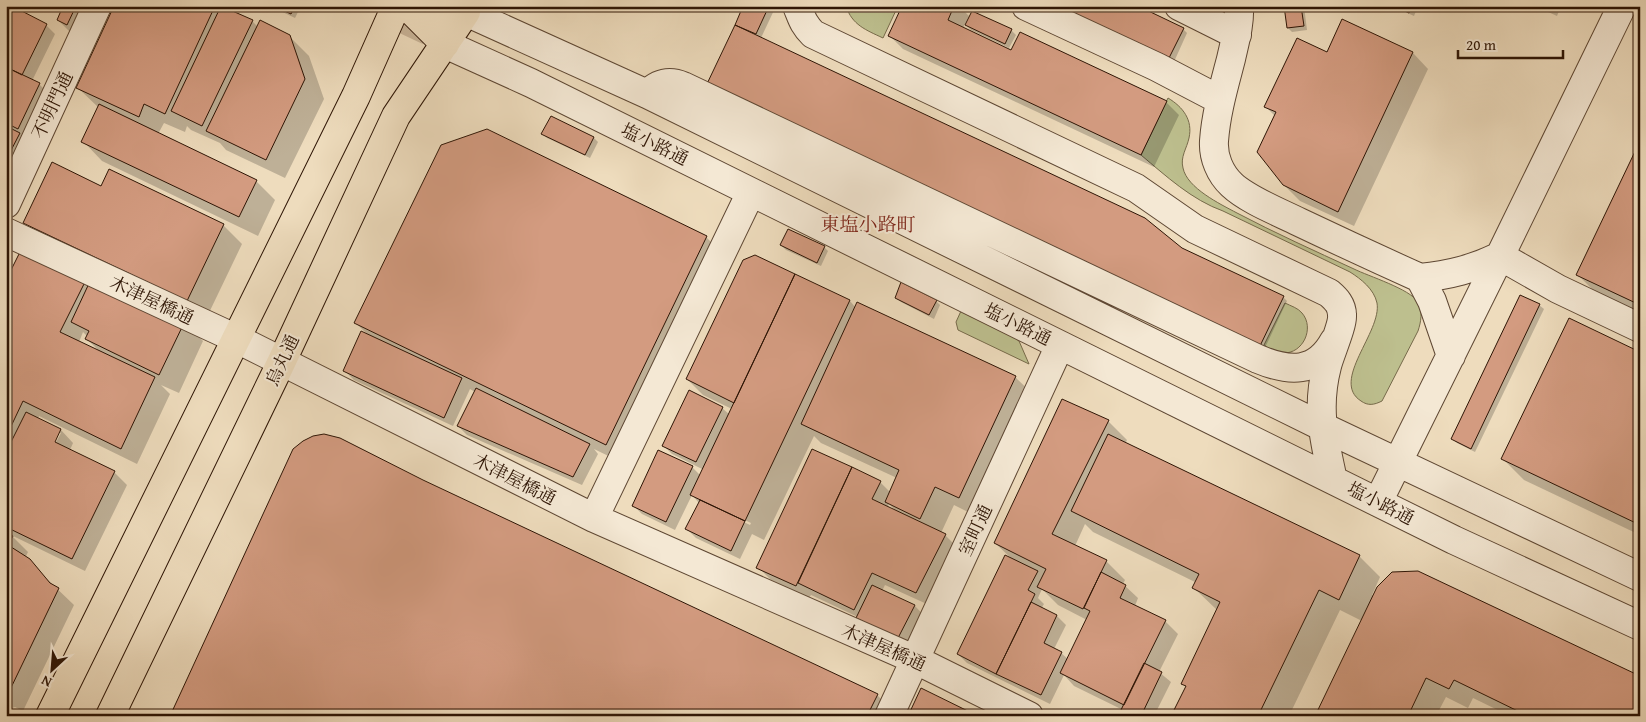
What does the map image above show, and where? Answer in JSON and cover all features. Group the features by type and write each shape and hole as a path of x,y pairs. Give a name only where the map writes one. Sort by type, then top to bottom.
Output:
{"main road":[{"path":"50,716 356,96 396,6"},
{"name":"塩小路通","path":"407,6 445,44"},
{"path":"435,6 468,9"},
{"name":"烏丸通","path":"110,716 281,363 396,116 468,9"}],"street":[{"name":"不明門通","path":"6,204 97,6"},
{"path":"797,6 800,18 813,34 1136,188 1196,229 1329,293 1336,299 1343,317 1326,368 1322,396 1321,426 1333,480"},
{"path":"1026,6 1157,67 1220,100"},
{"path":"1179,6 1237,35"},
{"path":"1239,6 1240,17 1237,35 1220,100 1214,143 1215,154 1223,175 1231,184 1240,192 1273,209 1420,278 1443,276 1469,270 1500,256"},
{"path":"1378,502 1622,6"},
{"path":"468,9 647,94 1321,426 1640,577"},
{"name":"塩小路通","path":"445,44 540,88 1454,540 1640,626"},
{"path":"647,94 660,84 668,82 683,86 1258,359 1279,367 1290,369 1312,364 1326,354 1335,340"},
{"path":"594,518 751,192"},
{"name":"木津屋橋通","path":"6,232 237,339 281,363 594,518 916,660 1029,716"},
{"path":"1500,256 1558,289 1640,328"},
{"path":"1420,278 1432,301 1451,356"},
{"path":"1170,317 1214,373"},
{"name":"室町通","path":"889,716 1060,344"}],"green space":[{"path":"846,6 898,6 883,38 856,22"},
{"path":"1168,98 1182,110 1190,125 1182,164 1186,175 1197,189 1213,200 1295,242 1407,292 1418,302 1421,316 1418,331 1382,401 1366,404 1361,401 1353,392 1351,381 1359,355 1376,315 1377,303 1373,293 1350,272 1201,201 1180,187 1141,155"},
{"path":"1285,303 1300,311 1306,319 1307,333 1301,345 1290,352 1283,353 1264,345"},
{"path":"961,311 1008,333 1019,341 1029,364 958,330 956,322"}],"building":[{"path":"6,6 12,6 47,24 22,75 6,67"},
{"path":"63,6 76,6 67,25 57,20"},
{"path":"114,6 215,6 165,114 144,104 139,117 76,88"},
{"path":"221,6 253,20 202,126 171,111"},
{"path":"274,6 295,6 291,14"},
{"path":"743,6 769,6 756,34 735,25"},
{"path":"902,6 954,6 948,20 1011,50 1020,32 1167,101 1141,155 888,36"},
{"path":"1052,6 1138,6 1184,28 1168,60"},
{"path":"1284,6 1301,6 1304,26 1287,28"},
{"path":"1395,6 1412,6 1409,13"},
{"path":"972,11 1012,29 1005,44 965,25"},
{"path":"1342,19 1413,52 1338,212 1283,185 1257,152 1276,112 1264,107 1297,38 1327,52"},
{"path":"260,20 290,35 305,79 266,160 206,131"},
{"path":"735,25 1145,218 1182,248 1284,296 1259,348 705,88"},
{"path":"6,67 40,83 18,129 6,123"},
{"path":"99,104 257,180 239,217 81,142"},
{"path":"551,116 594,137 585,155 541,134"},
{"path":"6,126 20,133 6,160"},
{"path":"487,129 707,236 606,445 354,323 441,145"},
{"path":"1640,141 1640,305 1576,275"},
{"path":"52,162 101,186 109,169 224,224 187,301 23,223"},
{"path":"788,229 825,246 817,263 780,245"},
{"path":"23,246 88,276 60,332 155,377 121,449 23,401 6,437 6,280"},
{"path":"755,255 795,274 734,403 686,379 743,260"},
{"path":"795,274 850,300 745,521 690,495"},
{"path":"92,277 185,321 159,375 85,339 89,331 71,322"},
{"path":"901,282 937,300 929,315 895,298"},
{"path":"1520,295 1540,304 1471,449 1451,439"},
{"path":"857,302 1016,376 959,498 935,487 920,519 885,502 899,470 801,424"},
{"path":"1569,318 1640,352 1640,525 1501,459"},
{"path":"361,331 462,378 444,418 343,371"},
{"path":"476,388 590,444 573,477 457,426"},
{"path":"689,390 723,407 696,462 662,446"},
{"path":"1062,399 1109,420 1052,534 1107,560 1083,609 1037,587 1046,569 994,543"},
{"path":"26,412 61,429 55,442 115,471 72,559 6,527 6,452"},
{"path":"324,434 340,438 423,480 878,694 867,716 170,716 293,449 313,436"},
{"path":"1108,434 1360,555 1339,600 1319,590 1258,716 1171,716 1186,686 1181,684 1220,602 1192,588 1199,574 1071,511"},
{"path":"812,449 852,467 796,586 756,568"},
{"path":"658,450 693,466 666,522 632,506"},
{"path":"852,467 881,481 872,499 946,534 916,593 872,573 854,610 798,583"},
{"path":"700,500 745,521 731,551 685,529"},
{"path":"6,533 13,536 8,545 30,559 50,583 59,588 7,696"},
{"path":"1005,555 1038,571 1028,590 1035,594 996,674 957,654"},
{"path":"1418,571 1640,676 1640,716 1528,716 1454,680 1449,689 1426,678 1408,716 1315,716 1377,587 1392,572"},
{"path":"1101,572 1126,585 1120,598 1166,620 1124,705 1060,673 1090,611 1084,608"},
{"path":"872,585 915,605 898,638 856,618"},
{"path":"1031,602 1057,615 1044,643 1062,652 1041,695 996,674"},
{"path":"1144,663 1162,672 1141,716 1118,716"},
{"path":"921,688 978,716 908,716"}],"tunnel":[{"path":"410,38 425,6"}],"district":[{"name":"東塩小路町","path":"868,224"}]}
